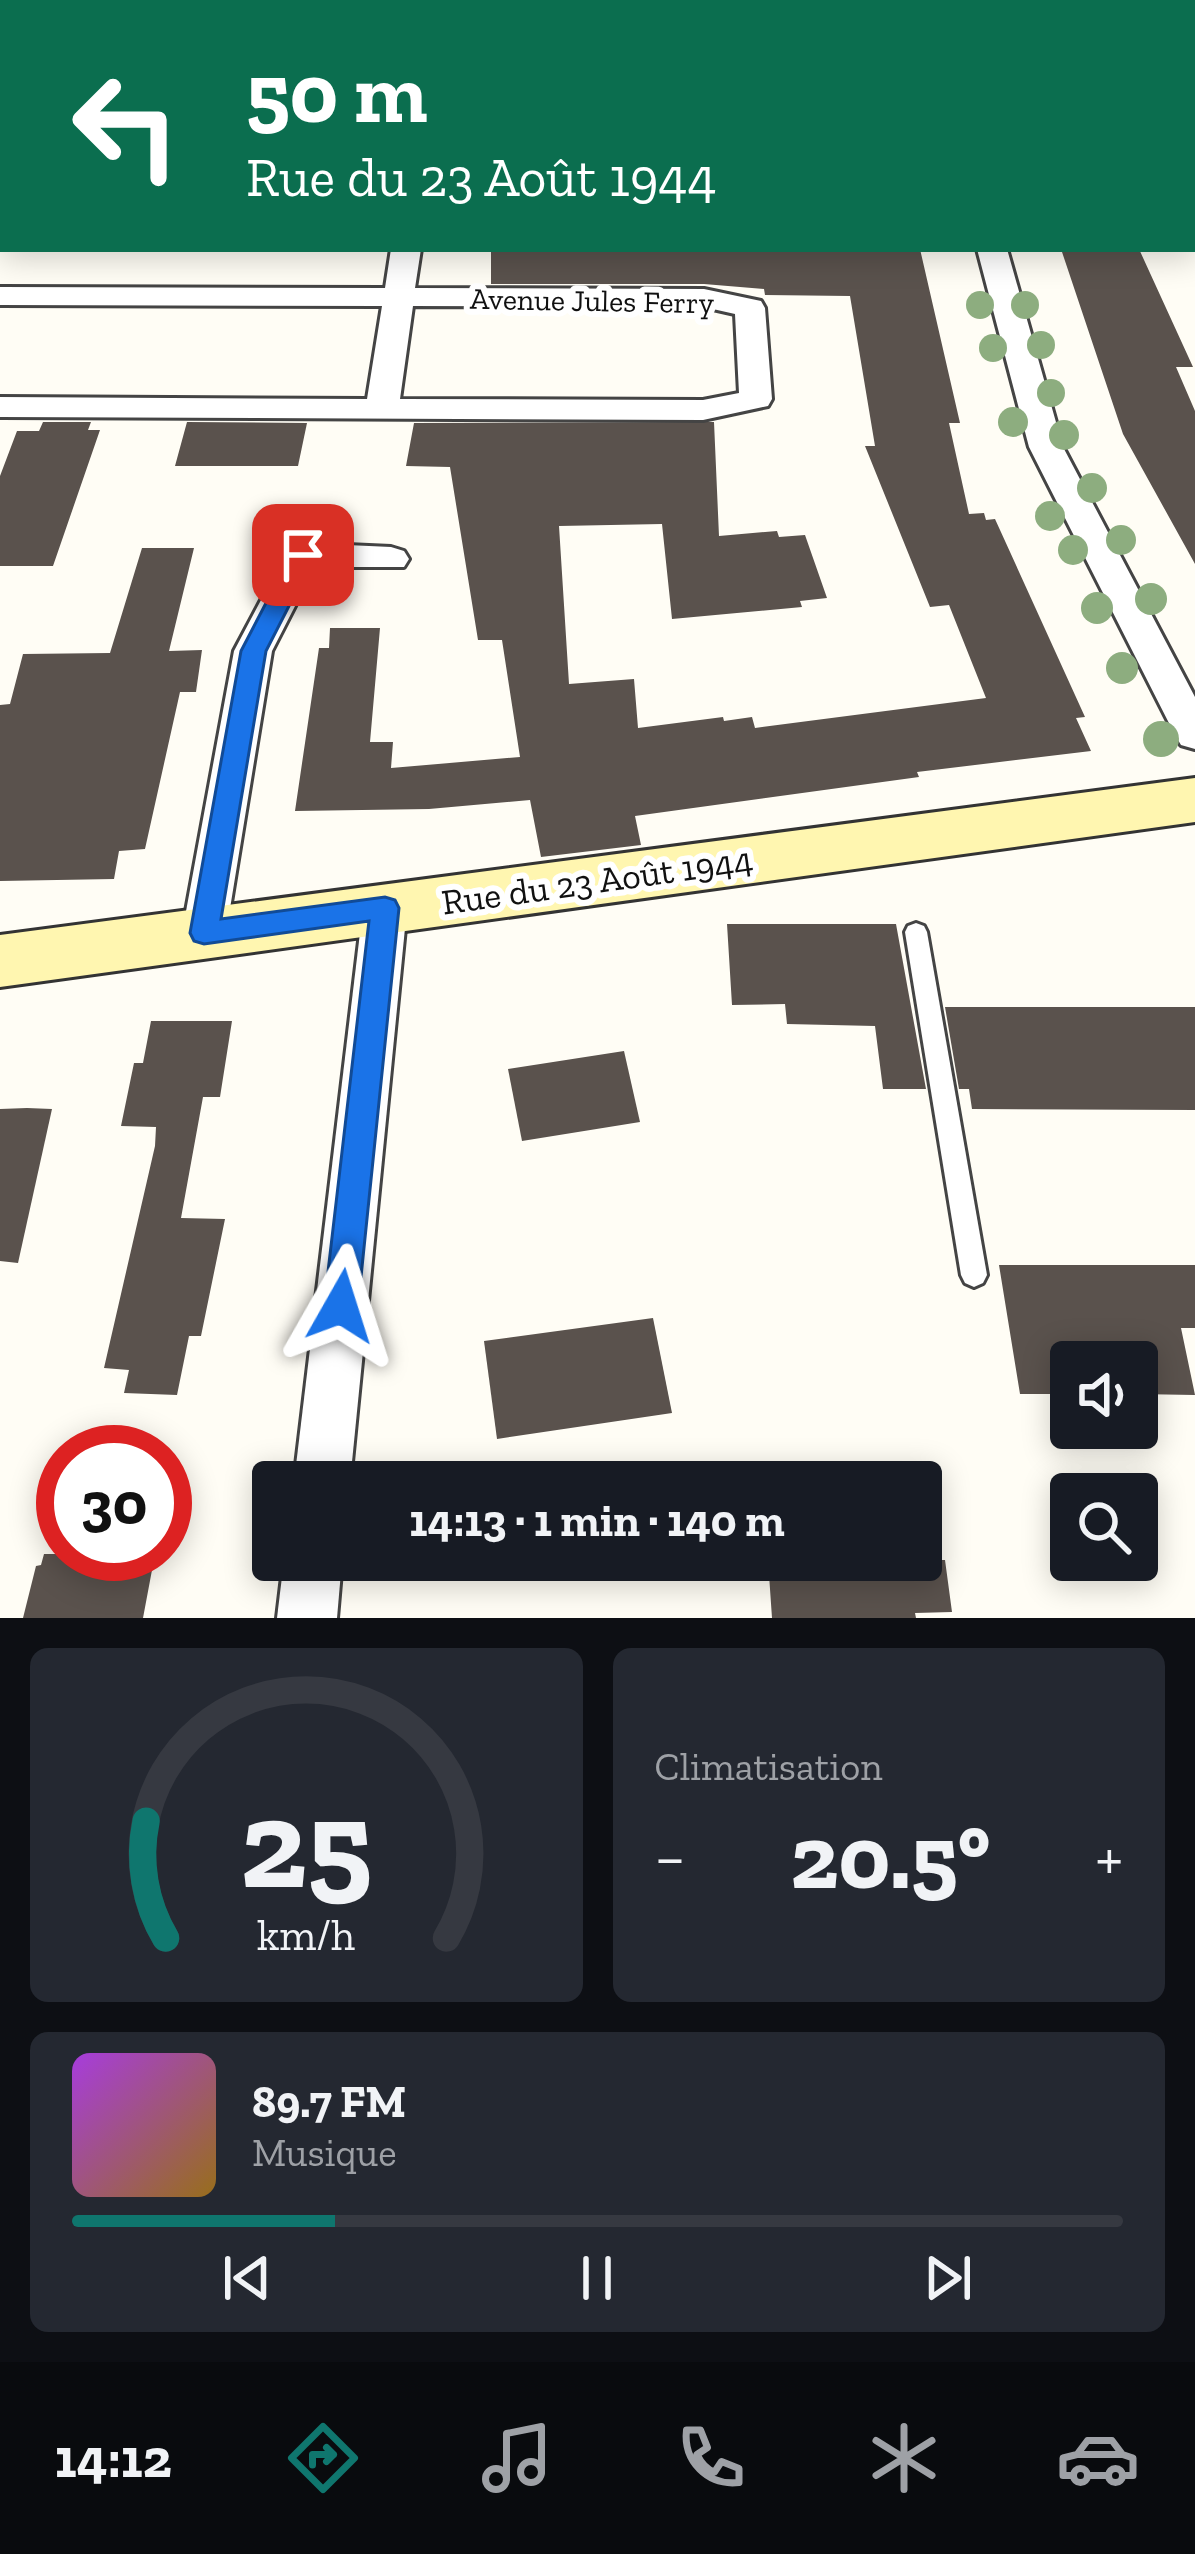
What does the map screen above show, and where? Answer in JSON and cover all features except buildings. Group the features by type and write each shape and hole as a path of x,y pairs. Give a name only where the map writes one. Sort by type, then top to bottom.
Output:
{"main road":[{"name":"Rue du 23 Août 1944","path":"0,962 1195,800"}],"street":[{"path":"382,408 406,252"},
{"path":"993,252 1046,447 1195,735"},
{"name":"Avenue Jules Ferry","path":"0,296 704,298 750,308 756,399 703,410 2,410"},
{"path":"204,933 253,651 303,555 391,559"},
{"path":"324,1461 385,908"},
{"path":"307,1618 311,1581"}],"lane":[{"path":"916,932 974,1275"}],"route":[{"path":"303,555 253,651 204,933 385,908 341,1306"}]}
